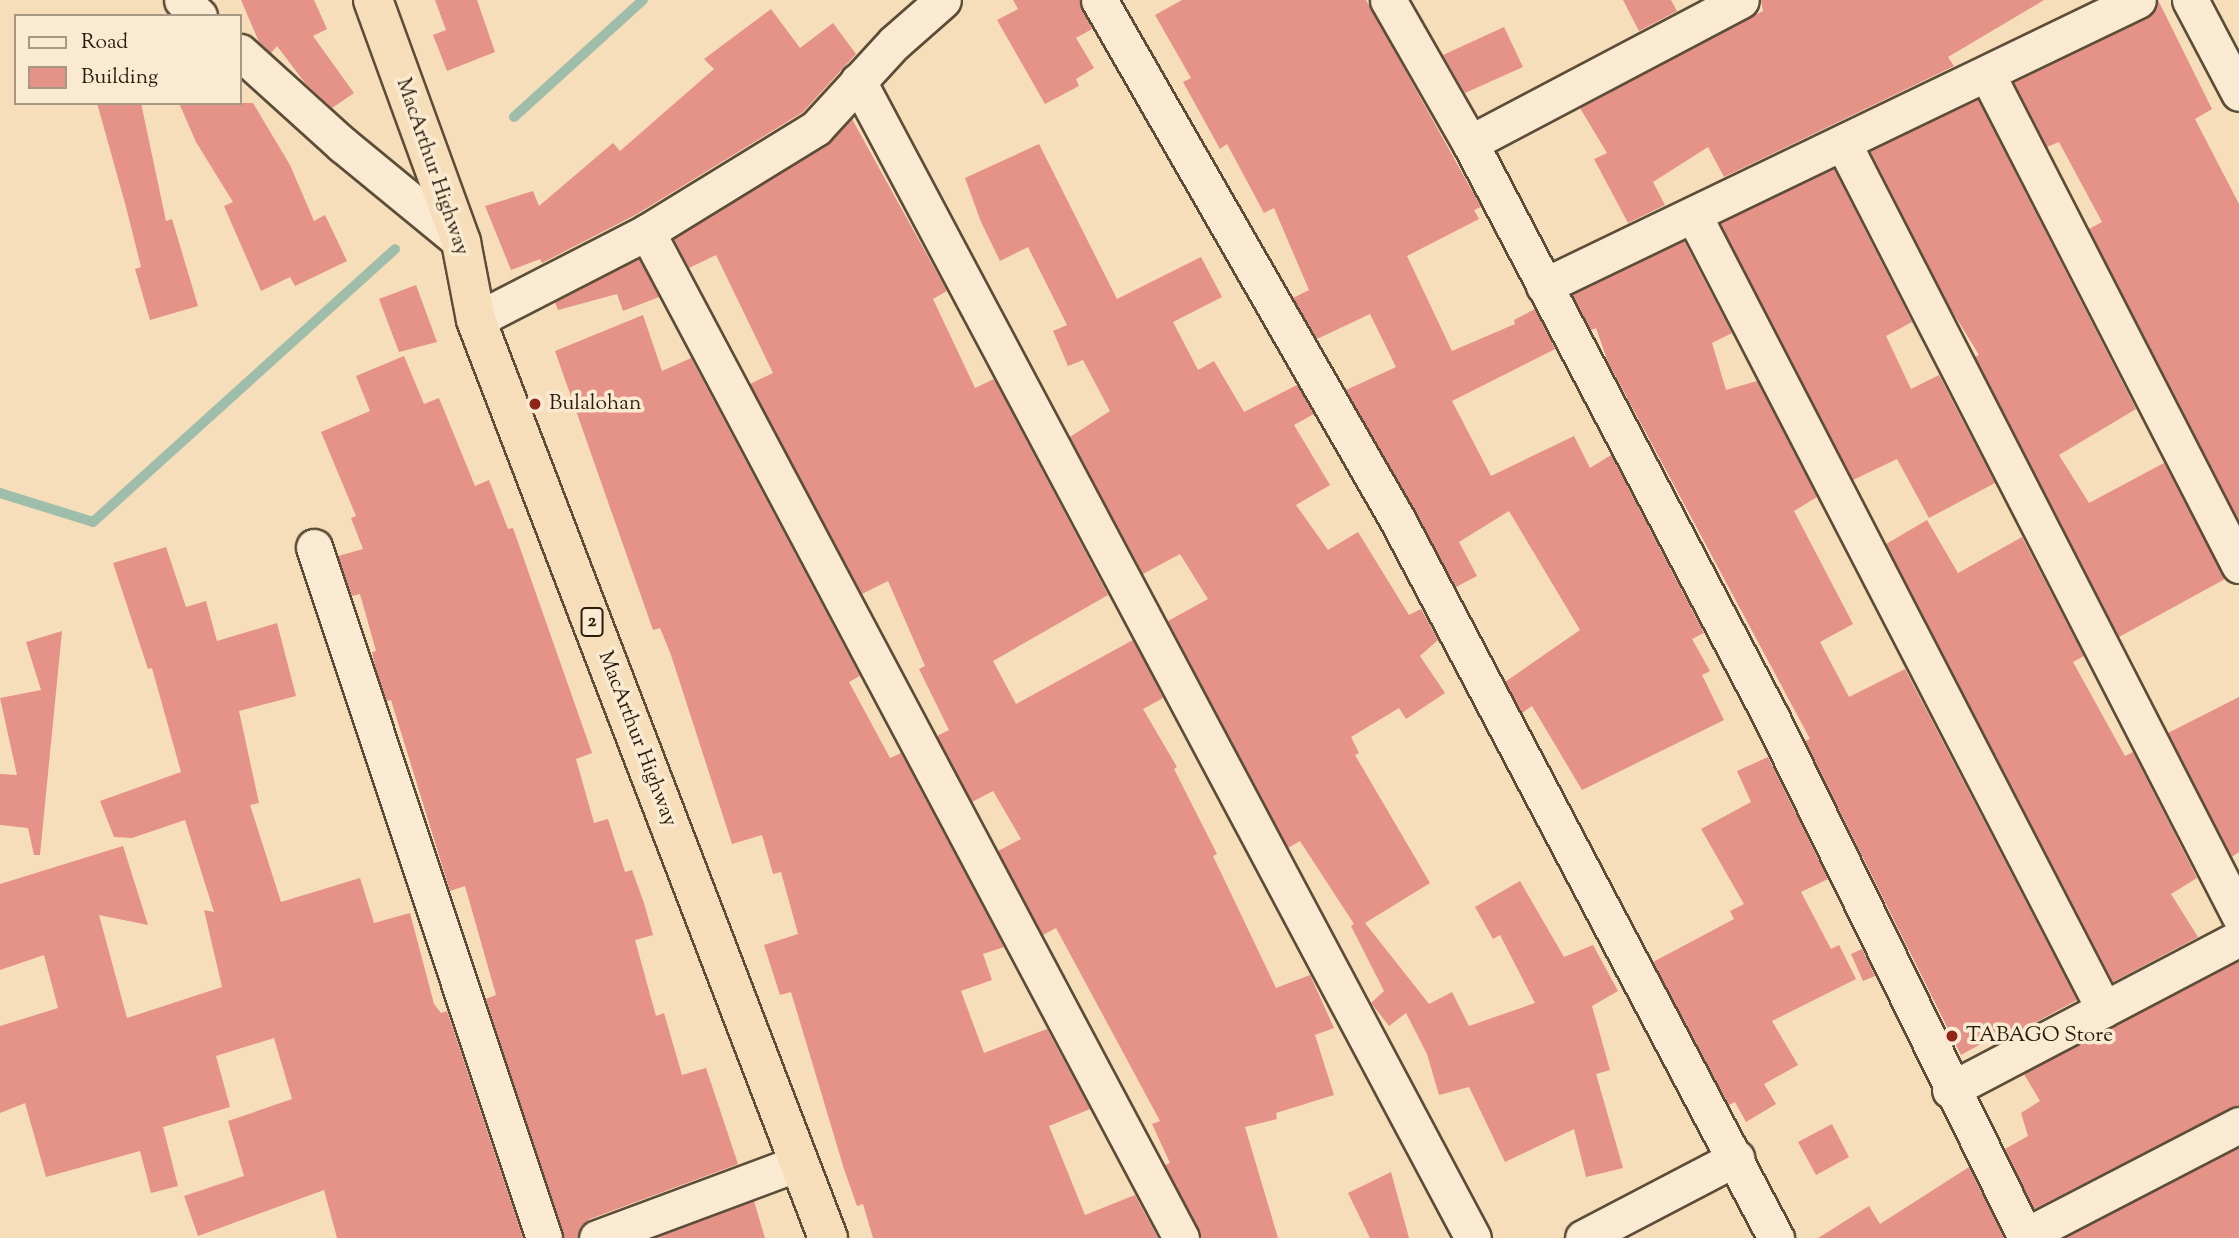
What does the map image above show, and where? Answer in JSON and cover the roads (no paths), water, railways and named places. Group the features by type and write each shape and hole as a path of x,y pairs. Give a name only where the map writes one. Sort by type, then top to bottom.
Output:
{"highway":[{"name":"MacArthur Highway","path":"373,0 461,242 476,320 828,1238"}],"street":[{"path":"182,0 197,14"},
{"path":"476,320 647,232 816,128 839,108 858,81 943,0"},
{"path":"1099,0 1397,519 1776,1238"},
{"path":"1388,0 1470,144 1771,717 1950,1090 2025,1237 2239,1125"},
{"path":"1470,144 1741,0"},
{"path":"1544,286 2138,0"},
{"path":"2190,0 2239,93"},
{"path":"242,54 343,145 461,242"},
{"path":"1987,74 2239,565"},
{"path":"858,81 1473,1238"},
{"path":"1843,144 2239,915"},
{"path":"1694,216 2104,1009"},
{"path":"647,232 1181,1238"},
{"path":"314,547 544,1238"},
{"path":"1950,1090 2239,938"},
{"path":"1583,1238 1736,1158"},
{"path":"597,1238 799,1163"}],"waterway":[{"path":"514,117 643,0"},
{"path":"0,493 93,522 395,249"}],"place":[{"name":"Bulalohan","path":"535,404"},
{"name":"TABAGO Store","path":"1952,1036"}]}
